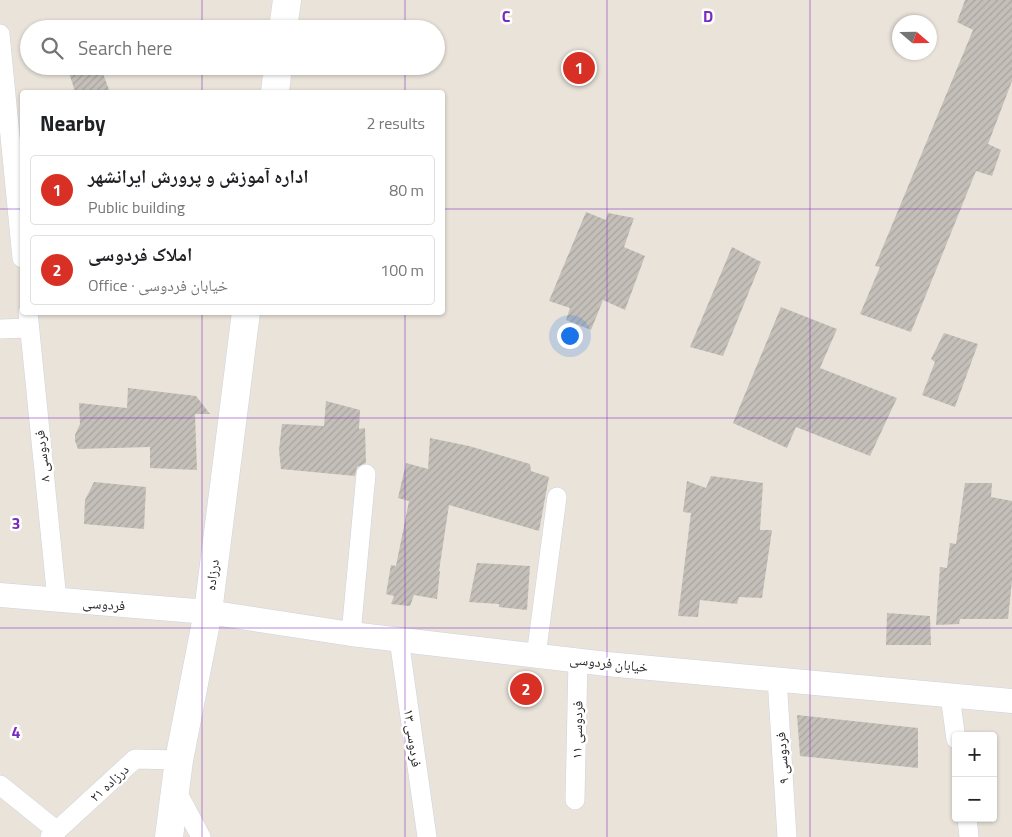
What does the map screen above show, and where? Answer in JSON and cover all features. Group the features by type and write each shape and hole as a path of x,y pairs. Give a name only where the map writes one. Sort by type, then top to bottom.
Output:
{"main road":[{"path":"284,20 287,0"},
{"path":"275,90 277,75"},
{"name":"درزاده","path":"169,837 179,760 208,612 246,315"}],"street":[{"path":"0,43 8,193 20,249"},
{"path":"0,329 29,320"},
{"name":"فردوسی ۸","path":"29,320 57,600"},
{"path":"351,634 366,474"},
{"path":"536,656 557,497"},
{"name":"فردوسی","path":"0,594 208,612"},
{"name":"خیابان فردوسی","path":"208,612 351,634 536,656 1012,701"},
{"name":"فردوسی ۱۳","path":"399,639 426,837"},
{"name":"فردوسی ۱۱","path":"575,800 578,660"},
{"name":"فردوسی ۹","path":"777,678 787,837"},
{"path":"950,696 955,732"},
{"name":"درزاده ۲۱","path":"53,834 135,759 179,760"},
{"path":"0,785 53,834"},
{"path":"176,790 201,837"},
{"path":"968,822 970,837"}],"building":[{"path":"965,0 1012,0 1012,81 988,144 1001,150 992,176 976,171 911,332 860,314 880,267 875,266 973,30 957,22"},
{"path":"70,75 103,75 109,90 74,90"},
{"path":"586,212 606,220 608,213 634,218 624,247 645,256 625,310 603,300 591,330 566,320 570,308 549,301"},
{"path":"732,247 761,262 723,356 690,347"},
{"path":"781,307 837,329 820,368 897,398 870,456 796,427 787,448 733,423"},
{"path":"944,333 978,344 955,407 922,395 935,362 931,359"},
{"path":"128,388 196,396 210,414 195,414 197,470 150,468 150,447 78,449 75,435 80,424 79,403 127,408"},
{"path":"326,401 360,410 359,429 365,428 366,463 357,467 355,476 281,469 279,450 282,424 324,426"},
{"path":"430,438 469,446 530,464 531,471 549,477 539,531 449,505 439,571 437,599 414,595 410,606 391,604 394,596 386,594 391,565 396,566 409,501 398,498 406,463 428,469"},
{"path":"711,476 763,483 760,530 772,530 762,598 739,597 737,604 700,600 698,617 678,616 691,513 683,512 687,481 706,488"},
{"path":"94,482 146,487 144,529 84,524 85,500"},
{"path":"965,483 992,483 991,497 1012,501 1012,581 1008,619 960,619 959,624 936,625 940,567 947,568 950,543 956,544"},
{"path":"477,563 530,566 527,610 499,607 499,604 469,602"},
{"path":"887,613 930,616 931,645 886,645"},
{"path":"797,715 918,728 918,768 800,756"}],"place":[{"name":"اداره آموزش و پرورش ایرانشهر","path":"579,68"},
{"name":"املاک فردوسی","path":"526,689"}]}
